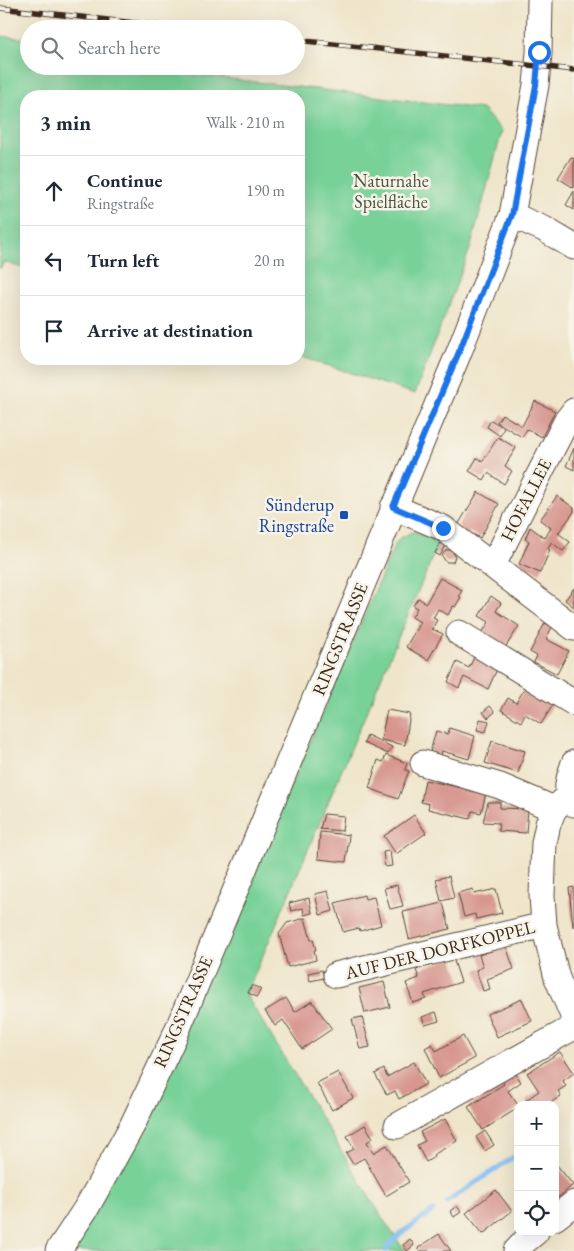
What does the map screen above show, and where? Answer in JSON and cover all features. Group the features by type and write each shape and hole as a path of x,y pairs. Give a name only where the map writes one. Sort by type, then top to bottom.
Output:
{"street":[{"name":"RINGSTRASSE","path":"58,1251 87,1207 132,1126 176,1033 459,352 512,215 536,85 540,0"},
{"path":"512,215 544,229 574,247"},
{"name":"HOFALLEE","path":"493,565 567,420 574,411"},
{"path":"393,507 443,528 574,628"},
{"path":"459,633 574,703"},
{"path":"423,763 565,803"},
{"name":"AUF DER DORFKOPPEL","path":"574,764 565,803 548,824 544,843 542,895 544,925 557,978 574,1018"},
{"name":"AUF DER DORFKOPPEL","path":"336,975 544,925"},
{"path":"397,1126 574,1027"},
{"path":"559,1215 574,1203"},
{"path":"516,1251 531,1236"}],"green space":[{"name":"Naturnahe Spielfläche","path":"0,36 20,38 20,75 198,75 482,109 502,131 471,246 415,394 305,358 305,90 20,90 20,267 4,262 0,269"},
{"path":"412,532 439,542 246,995 385,1222 405,1251 65,1251 229,929 395,544 400,538"}],"building":[{"path":"571,157 574,159 574,188 558,178"},
{"path":"574,191 574,210 566,205"},
{"path":"535,401 555,411 542,437 527,429 522,437 497,422 502,414 522,426"},
{"path":"491,420 504,428 500,436 487,427"},
{"path":"498,437 516,448 505,466 512,471 504,484 488,473 484,480 469,471 477,458 483,461"},
{"path":"574,448 574,470 566,466"},
{"path":"478,492 499,504 480,538 469,532 466,538 458,525"},
{"path":"557,496 574,508 574,512 558,533 570,542 563,551 551,542 548,549 550,550 540,573 519,564 529,541 525,539 530,527 545,538 551,528 540,520"},
{"path":"443,539 448,542 440,556 435,553"},
{"path":"446,550 452,550 455,556 453,562 446,562 442,556"},
{"path":"440,578 462,590 459,596 461,597 448,615 438,609 433,618 437,620 432,629 443,634 428,660 406,647 420,622 412,617 417,608 413,606 418,598 426,603"},
{"path":"574,588 574,607 565,600"},
{"path":"491,596 501,603 496,611 519,626 505,648 482,633 489,622 479,616"},
{"path":"545,623 552,627 546,639 569,651 557,674 534,662 537,656 530,652"},
{"path":"475,655 498,667 488,689 464,677 459,688 448,682 457,662 469,668"},
{"path":"526,686 554,703 541,724 525,714 521,722 501,710 508,698 516,703"},
{"path":"490,706 495,712 488,718 483,712"},
{"path":"387,710 410,714 405,745 381,740"},
{"path":"480,719 489,721 486,732 477,730"},
{"path":"449,728 475,736 469,759 442,751 441,755 430,752 436,731 448,734"},
{"path":"367,735 392,747 388,754 364,743"},
{"path":"492,741 525,751 518,773 485,763"},
{"path":"386,755 407,763 405,770 409,771 398,799 369,788 378,760 383,762"},
{"path":"425,780 486,793 481,813 472,811 470,819 428,809 429,804 421,802"},
{"path":"488,802 500,802 500,808 528,809 526,833 498,831 499,823 483,822"},
{"path":"324,814 344,816 342,831 320,829"},
{"path":"414,815 426,833 396,854 384,836"},
{"path":"320,832 349,835 346,862 318,859"},
{"path":"390,851 392,866 385,867 383,852"},
{"path":"449,876 454,898 441,901 436,879"},
{"path":"397,885 403,906 390,909 384,888"},
{"path":"574,887 574,927 573,927 569,888"},
{"path":"473,889 474,894 496,889 502,913 476,919 475,914 464,917 458,893"},
{"path":"328,891 333,911 320,915 315,894"},
{"path":"364,895 365,899 374,897 381,925 360,931 359,928 343,932 335,903"},
{"path":"309,898 312,913 304,915 303,908 291,911 289,903"},
{"path":"443,903 450,929 409,939 403,912"},
{"path":"305,918 316,950 314,950 316,960 288,967 279,934 287,923"},
{"path":"506,946 514,969 487,979 490,989 483,991 476,970 483,967 479,955"},
{"path":"453,958 461,982 424,994 426,999 413,1003 406,983 419,978 416,970"},
{"path":"322,970 324,978 310,981 308,973"},
{"path":"384,982 390,1007 365,1013 359,988"},
{"path":"252,985 261,989 257,997 248,993"},
{"path":"286,998 295,1012 312,1001 332,1029 302,1049 283,1020 275,1026 265,1011"},
{"path":"522,999 532,1021 497,1037 487,1014"},
{"path":"436,1012 439,1021 425,1025 422,1017"},
{"path":"362,1017 370,1047 360,1049 352,1019"},
{"path":"463,1036 475,1058 439,1078 425,1048 432,1044 436,1051"},
{"path":"560,1052 574,1073 563,1081 566,1086 558,1091 561,1096 553,1101 527,1101 539,1091 527,1073"},
{"path":"414,1062 426,1084 399,1099 395,1091 387,1095 375,1074 384,1069 387,1077"},
{"path":"514,1071 521,1082 508,1091 515,1101 514,1111 483,1130 468,1107 504,1084 501,1079"},
{"path":"338,1072 353,1098 332,1110 317,1083"},
{"path":"445,1119 457,1141 433,1155 434,1157 426,1162 417,1145 425,1141 420,1132"},
{"path":"365,1125 373,1138 367,1142 373,1153 387,1145 409,1182 386,1196 364,1158 353,1164 346,1153 354,1149 347,1136"},
{"path":"485,1131 494,1145 485,1151 476,1137"},
{"path":"559,1168 573,1185 559,1197"},
{"path":"496,1190 512,1211 483,1234 466,1213"},
{"path":"457,1206 461,1212 454,1217 450,1211"},
{"path":"439,1234 451,1251 420,1251 418,1248"},
{"path":"410,1239 414,1245 407,1251 403,1245"}],"waterway":[{"path":"447,1202 514,1157"},
{"path":"386,1251 394,1240 433,1211"}],"railway":[{"path":"0,8 108,20"},
{"path":"305,41 574,70"}],"place":[{"name":"Sünderup Ringstraße","path":"344,515"}],"route":[{"path":"443,528 393,507 459,352 512,215 536,85 539,52"}]}
